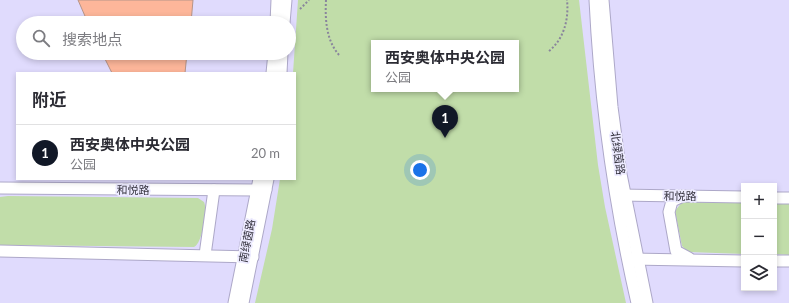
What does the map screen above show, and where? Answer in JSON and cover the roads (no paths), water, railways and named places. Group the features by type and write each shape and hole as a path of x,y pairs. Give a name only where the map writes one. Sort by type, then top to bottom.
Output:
{"street":[{"path":"276,16 277,0"},
{"path":"285,16 286,0"},
{"name":"北绿茵路","path":"595,0 604,112 633,259 647,303"},
{"name":"北绿茵路","path":"604,0 620,195"},
{"path":"272,72 273,60"},
{"path":"281,72 282,60"},
{"name":"南绿茵路","path":"243,303 248,257 261,190 259,180"},
{"name":"南绿茵路","path":"261,190 267,180"},
{"name":"和悦路","path":"0,188 261,190"},
{"path":"205,256 214,190"},
{"name":"和悦路","path":"620,195 741,197"},
{"path":"684,195 676,198 669,207 675,246 680,254 696,260"},
{"path":"777,198 789,198"},
{"path":"0,251 248,257"},
{"name":"南绿茵路","path":"234,303 248,257"},
{"path":"633,259 741,261"},
{"name":"北绿茵路","path":"633,259 637,303"},
{"path":"777,261 789,261"}],"place":[{"name":"西安奥体中央公园","path":"445,138"}]}
